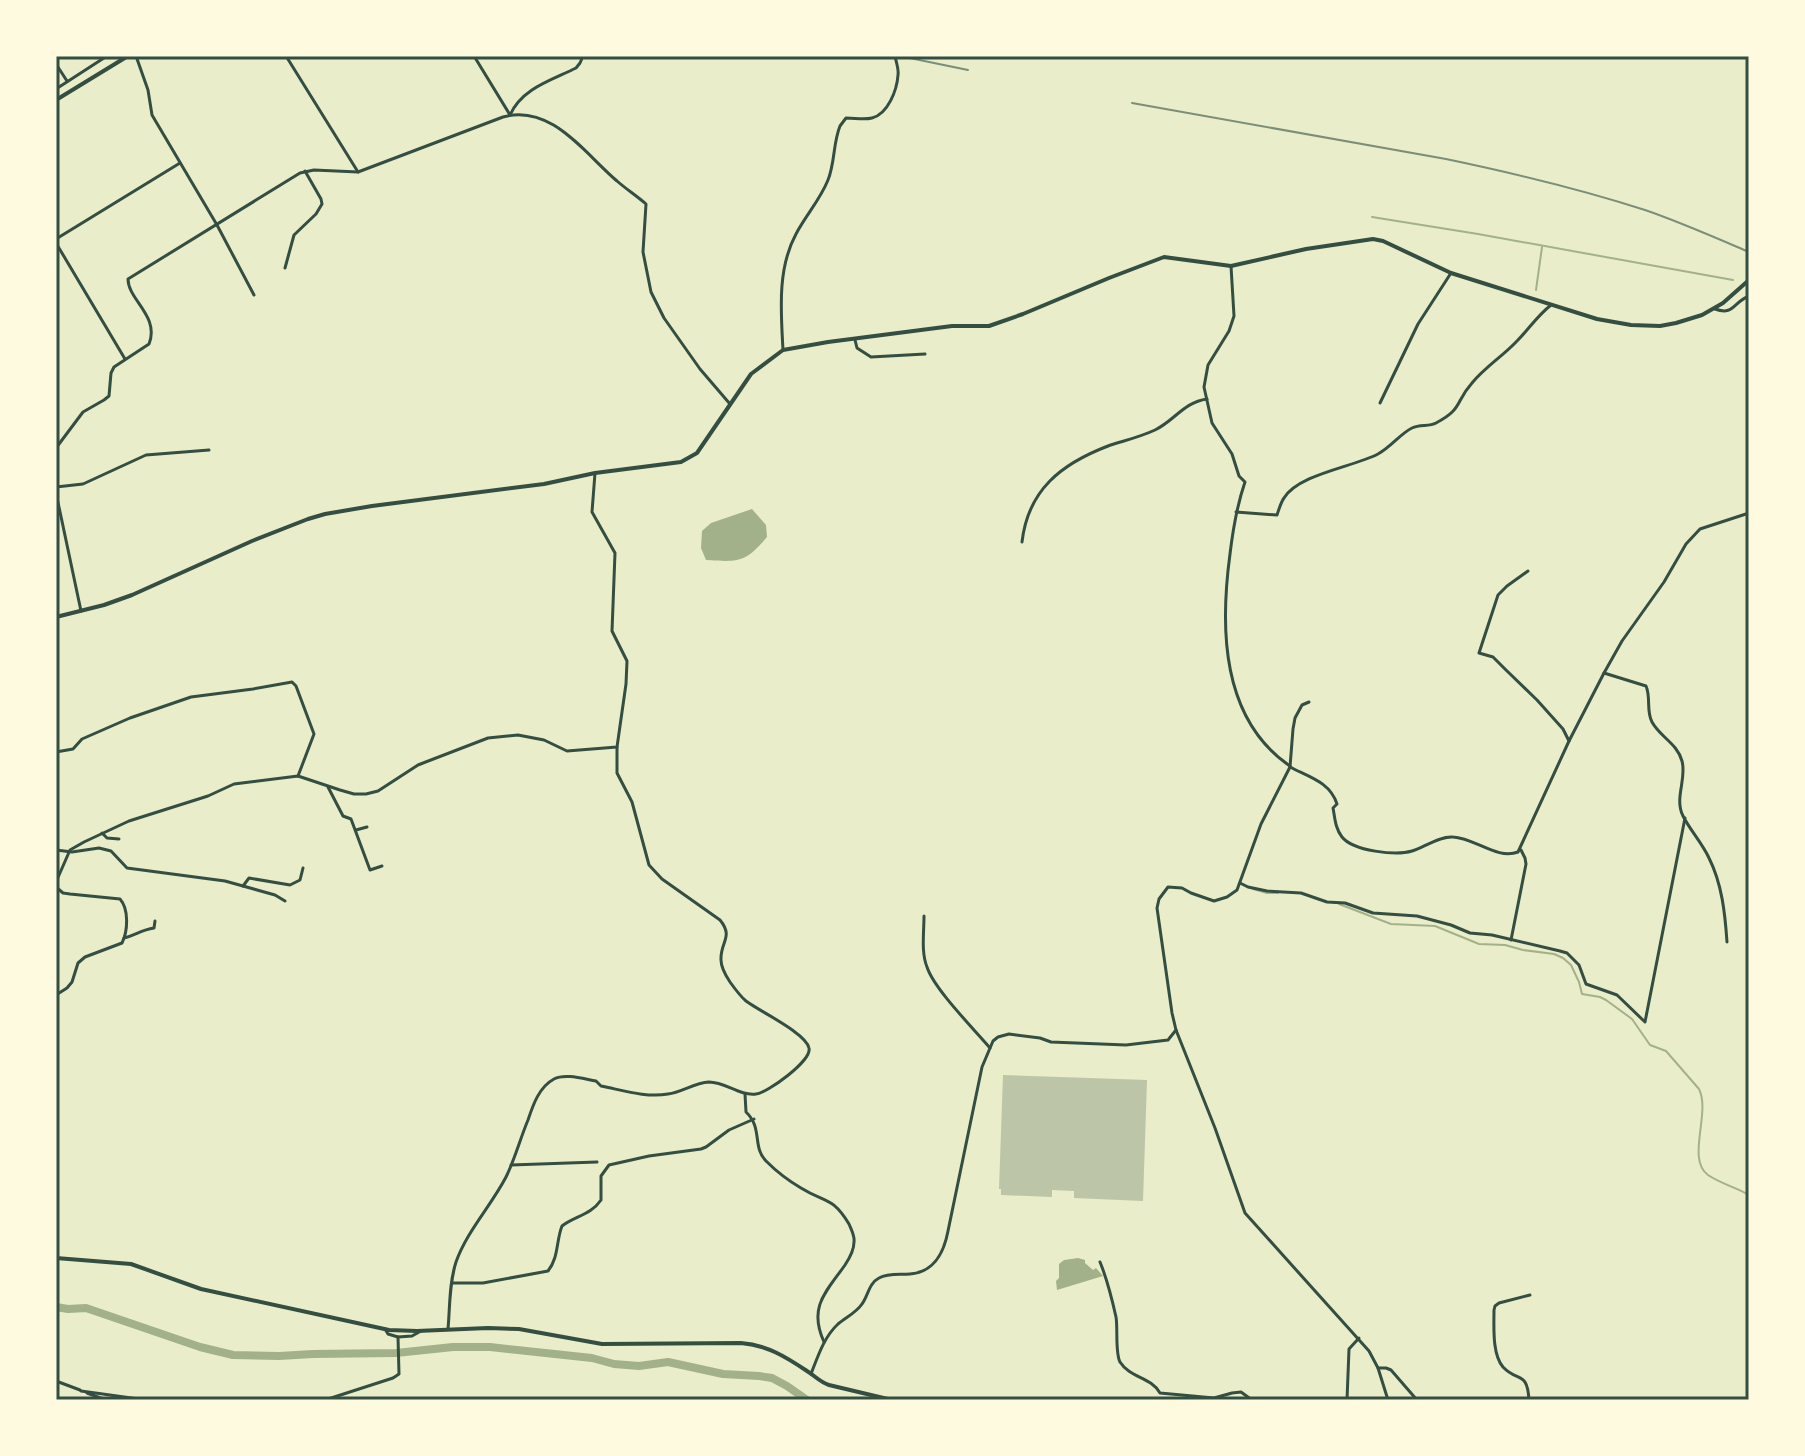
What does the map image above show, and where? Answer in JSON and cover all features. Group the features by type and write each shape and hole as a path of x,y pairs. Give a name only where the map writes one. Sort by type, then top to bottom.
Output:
{"main road":[{"path":"56,100 115,61 128,56"},
{"path":"56,617 132,595 252,541 325,514 681,462 697,453 751,374 783,350 952,326 989,326 1164,257 1231,266 1306,249 1373,239 1392,243 1451,273 1609,322 1646,327 1688,320 1714,308 1749,280"},
{"path":"56,1258 131,1264 201,1289 385,1329 519,1329 605,1344 748,1343 775,1351 829,1385 892,1400"}],"street":[{"path":"56,89 107,56"},
{"path":"136,56 148,90 150,109 254,295"},
{"path":"286,56 358,172"},
{"path":"474,56 510,115"},
{"path":"510,115 529,92 576,68 583,56"},
{"path":"783,350 782,285 790,246 828,181 840,126 846,118 869,119 887,109 898,78 895,58"},
{"path":"56,64 67,82"},
{"path":"56,448 83,412 109,396 111,373 118,363 149,344 151,327 145,311 127,284 128,279 305,171 358,172 510,115 528,115 565,131 617,182 646,204 643,252 651,292 664,318 700,369 730,404"},
{"path":"125,359 56,241 180,163"},
{"path":"285,268 294,235 321,208 321,199 305,171"},
{"path":"1231,266 1234,316 1229,331 1208,365 1204,387 1212,423 1245,482 1236,512 1226,593 1224,629 1230,669 1241,705 1273,755 1334,794 1337,804 1333,808 1338,831 1344,840 1363,849 1404,853 1452,837 1503,854 1515,854 1521,850 1569,741 1604,673 1686,544 1700,529 1749,513"},
{"path":"1380,403 1418,324 1451,273"},
{"path":"1714,308 1730,311 1749,296"},
{"path":"1236,512 1277,515 1285,496 1306,480 1364,461 1390,447 1410,429 1432,425 1450,416 1472,382 1519,339 1551,304"},
{"path":"855,340 857,348 871,357 925,354"},
{"path":"1022,542 1031,505 1042,489 1061,472 1100,450 1158,429 1181,409 1207,399"},
{"path":"56,487 83,484 146,455 209,450"},
{"path":"448,1329 452,1283 459,1254 506,1177 541,1090 557,1077 596,1081 601,1086 653,1095 666,1095 709,1082 745,1094 759,1094 788,1075 808,1055 809,1047 798,1034 747,1001 727,978 720,962 726,938 725,927 720,920 662,879 649,865 635,810 617,773 627,661 612,631 615,553 592,512 595,473"},
{"path":"56,493 81,611"},
{"path":"1528,571 1498,595 1479,653 1493,657 1517,680 1554,719 1569,741"},
{"path":"1604,673 1640,683 1647,688 1653,723 1681,757 1683,774 1679,800 1682,815 1710,859 1724,902 1727,942"},
{"path":"56,752 73,749 82,739 191,697 292,682 314,734 298,776"},
{"path":"1309,702 1302,705 1295,718 1290,767 1261,824 1237,890 1214,901 1182,888 1168,887 1159,899 1157,908 1176,1030 1245,1213 1369,1351 1388,1400"},
{"path":"56,995 72,982 78,963 85,957 114,947 124,938 125,904 120,899 63,893 56,884 70,850 129,821 208,796 234,784 298,776 354,794 366,794 378,791 418,765 488,738 518,735 544,740 567,751 617,747"},
{"path":"328,787 343,816 351,819 370,870 382,866"},
{"path":"1240,883 1267,891 1301,893 1373,913 1417,916 1470,933 1492,935 1567,953 1579,965 1589,987 1617,995 1645,1022 1685,818"},
{"path":"355,830 367,827"},
{"path":"102,833 107,838 119,839"},
{"path":"56,850 72,852 99,848 111,851 127,868 196,876 243,886 285,901"},
{"path":"1511,940 1526,864 1521,850"},
{"path":"243,886 249,878 290,885 300,880 303,868"},
{"path":"924,916 926,966 990,1048"},
{"path":"124,938 154,928 155,921"},
{"path":"811,1374 824,1342 838,1324 860,1308 871,1284 883,1276 918,1273 940,1256 982,1067 993,1041 1009,1034 1051,1042 1126,1045 1168,1040 1176,1030"},
{"path":"745,1094 746,1112 754,1119 757,1142 764,1160 802,1189 838,1207 852,1231 854,1242 848,1261 817,1309 817,1324 824,1342"},
{"path":"452,1283 483,1283 548,1271 558,1250 562,1226 588,1213 601,1200 601,1176 609,1165 701,1149 729,1130 754,1119"},
{"path":"511,1165 597,1162"},
{"path":"1100,1262 1116,1319 1120,1362 1135,1376 1153,1383 1159,1395 1214,1398 1241,1392 1252,1400"},
{"path":"1529,1400 1528,1387 1523,1378 1504,1369 1498,1359 1494,1310 1499,1303 1530,1295"},
{"path":"385,1329 388,1334 398,1337 421,1331"},
{"path":"325,1400 399,1374 398,1337"},
{"path":"1347,1400 1349,1349 1359,1338"},
{"path":"1378,1368 1391,1370 1417,1400"},
{"path":"56,1381 106,1400"},
{"path":"81,1391 146,1400"}],"shaded area":[{"path":"752,509 766,525 767,537 759,546 741,559 706,560 701,548 702,531 711,523"},
{"path":"1078,1258 1085,1260 1103,1276 1057,1290 1059,1264"}],"building":[{"path":"1003,1075 1147,1080 1143,1201 1074,1198 1074,1191 1052,1190 1052,1197 1001,1195"}],"waterway":[{"path":"1372,217 1733,280"},
{"path":"1536,290 1542,247"},
{"path":"1253,889 1278,893"},
{"path":"1339,904 1391,924 1435,926 1479,944 1505,945 1563,958 1571,965 1582,994 1600,997 1632,1019 1650,1045 1666,1051 1699,1089 1702,1099 1699,1147 1702,1168 1713,1178 1749,1195"},
{"path":"56,1307 86,1308 200,1347 233,1355 396,1353 490,1347 592,1358 614,1364 639,1366 668,1362 723,1374 772,1378 807,1400"}],"railway":[{"path":"900,56 968,70"},
{"path":"1132,103 1446,159 1521,176 1645,210 1749,252"}]}
